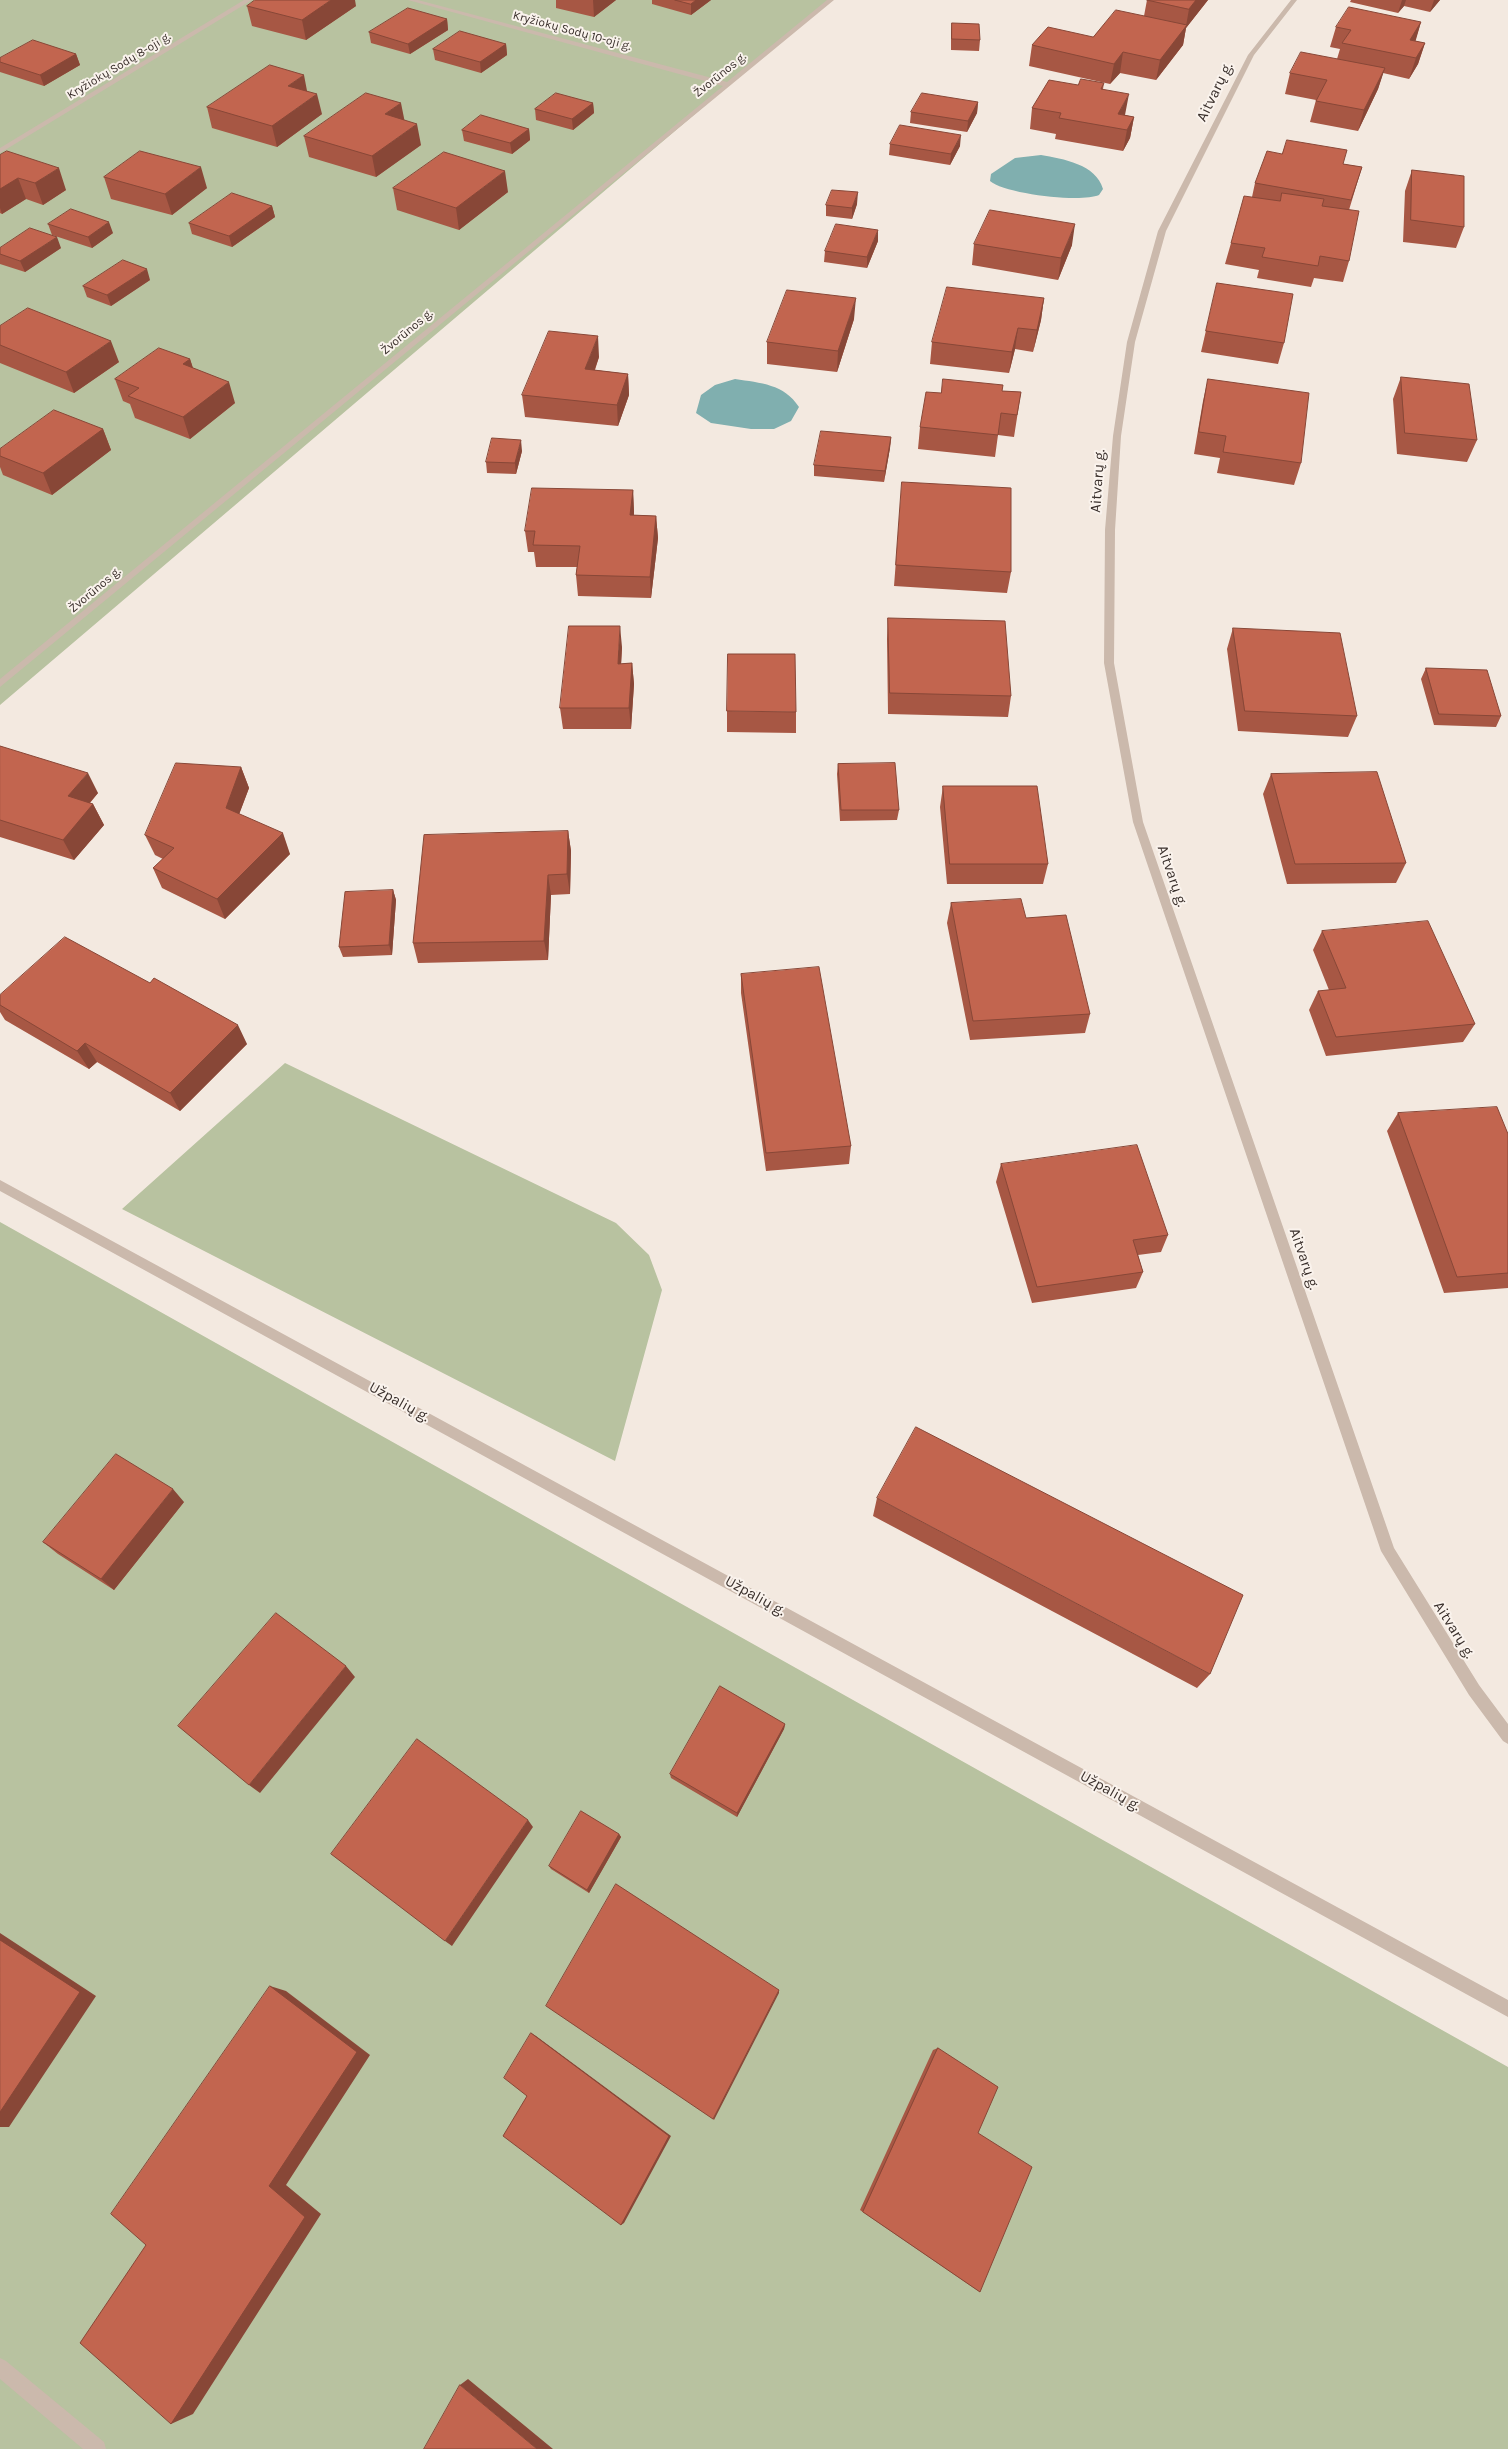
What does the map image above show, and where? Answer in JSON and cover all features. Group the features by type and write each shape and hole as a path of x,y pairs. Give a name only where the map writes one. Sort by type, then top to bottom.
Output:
{"street":[{"name":"Kryžiokų Sodų 8-oji g.","path":"0,151 249,0"},
{"name":"Kryžiokų Sodų 10-oji g.","path":"411,0 728,85"},
{"name":"Žvorūnos g.","path":"0,684 831,0"},
{"name":"Aitvarų g.","path":"1294,0 1251,55 1162,231 1131,342 1117,436 1110,530 1109,663 1138,822 1388,1551 1474,1690 1508,1736"},
{"name":"Užpalių g.","path":"0,1185 1508,2009"},
{"path":"0,2367 97,2449"}],"green space":[{"path":"0,0 829,0 0,705"},
{"path":"285,1063 616,1223 649,1255 662,1290 615,1461 122,1209"},
{"path":"0,1222 1508,2067 1508,2449 0,2449"}],"water":[{"path":"1041,155 1059,158 1086,168 1099,181 1103,189 1099,195 1090,197 1061,198 1011,190 990,181 991,174 1015,158"},
{"path":"735,379 771,386 786,393 799,407 791,421 774,429 751,429 711,423 696,413 701,395 715,385"}],"building":[{"path":"255,0 331,0 302,20 247,6"},
{"path":"675,0 696,0 691,4"},
{"path":"1147,0 1196,0 1189,9"},
{"path":"1349,7 1421,22 1410,40 1425,43 1416,58 1342,43 1351,30 1336,27"},
{"path":"408,8 447,19 408,44 369,32"},
{"path":"1116,10 1187,25 1160,60 1123,52 1114,64 1032,45 1048,27 1093,37"},
{"path":"952,23 979,24 980,40 952,39"},
{"path":"460,31 506,44 480,62 433,49"},
{"path":"33,40 76,54 40,75 0,62 0,58"},
{"path":"1301,52 1385,68 1364,110 1316,101 1327,80 1290,73"},
{"path":"270,65 304,75 288,86 317,94 272,126 207,107"},
{"path":"1081,79 1104,83 1101,89 1129,94 1118,114 1134,117 1127,130 1059,118 1061,113 1032,108 1049,80 1078,85"},
{"path":"366,93 401,103 385,114 417,124 372,156 304,136"},
{"path":"556,93 593,103 572,119 535,109"},
{"path":"922,93 978,102 968,121 911,112"},
{"path":"481,115 529,129 510,143 462,130"},
{"path":"900,125 961,135 951,154 890,144"},
{"path":"1287,140 1347,150 1343,164 1362,167 1351,200 1255,183 1267,151 1282,154"},
{"path":"7,151 59,168 35,183 18,178 0,189 0,155"},
{"path":"140,151 201,167 165,194 104,177"},
{"path":"444,152 505,171 456,208 393,188"},
{"path":"1412,170 1464,176 1464,227 1411,220"},
{"path":"832,190 858,192 852,208 826,205"},
{"path":"232,193 272,206 229,236 189,223"},
{"path":"1282,193 1324,199 1322,206 1359,211 1349,261 1320,256 1318,266 1262,257 1265,248 1231,243 1244,196 1280,201"},
{"path":"71,209 109,222 88,237 48,224"},
{"path":"990,210 1075,224 1061,258 974,244"},
{"path":"836,224 878,230 867,257 825,251"},
{"path":"30,228 57,237 20,261 0,254 0,248"},
{"path":"123,260 147,269 107,295 83,286"},
{"path":"1217,283 1293,294 1284,343 1206,331"},
{"path":"947,287 1044,298 1037,330 1018,328 1012,352 932,342"},
{"path":"787,290 856,298 838,351 767,342"},
{"path":"28,308 111,341 66,372 0,345 0,326"},
{"path":"549,331 598,336 585,369 628,374 617,405 522,395"},
{"path":"159,348 190,359 183,364 229,382 183,417 128,396 139,388 115,379"},
{"path":"1401,377 1469,384 1477,440 1405,433"},
{"path":"943,379 1003,385 1002,391 1021,392 1017,415 1001,413 998,435 920,427 926,392 941,393"},
{"path":"1208,379 1309,393 1301,463 1223,452 1226,436 1199,432"},
{"path":"54,410 103,429 43,473 0,456 0,449"},
{"path":"821,431 891,437 885,471 814,465"},
{"path":"492,438 521,440 515,463 486,462"},
{"path":"902,482 1011,488 1011,572 896,565"},
{"path":"532,488 633,490 630,515 656,516 650,577 576,575 580,546 533,545 535,531 525,531"},
{"path":"888,618 1005,621 1011,696 890,693"},
{"path":"569,626 620,626 618,664 632,663 629,708 560,708"},
{"path":"1233,628 1340,633 1357,716 1245,711"},
{"path":"728,654 795,654 796,712 727,711"},
{"path":"1426,668 1487,670 1501,716 1439,714"},
{"path":"0,746 88,773 68,796 93,804 63,840 0,820"},
{"path":"176,763 241,767 226,808 283,833 217,899 153,868 174,848 145,835"},
{"path":"895,763 899,810 841,810 838,764"},
{"path":"1377,772 1406,863 1295,864 1271,774"},
{"path":"943,786 1037,786 1048,864 950,864"},
{"path":"568,831 567,874 548,875 544,941 413,943 424,835"},
{"path":"393,890 389,945 339,947 345,892"},
{"path":"1021,899 1026,918 1066,915 1090,1014 973,1021 951,903"},
{"path":"1428,921 1475,1024 1336,1037 1318,991 1346,988 1322,931"},
{"path":"65,937 150,983 154,978 238,1025 170,1093 85,1043 77,1051 0,1005 0,995"},
{"path":"819,967 851,1146 766,1153 741,974"},
{"path":"1497,1107 1508,1134 1508,1273 1457,1277 1398,1113"},
{"path":"1137,1145 1168,1235 1133,1240 1143,1272 1037,1287 1001,1164"},
{"path":"916,1427 1243,1595 1210,1674 877,1498"},
{"path":"116,1454 173,1489 101,1579 43,1542"},
{"path":"276,1613 346,1666 249,1785 178,1726"},
{"path":"720,1686 785,1724 737,1813 670,1774"},
{"path":"417,1739 528,1820 445,1941 331,1854"},
{"path":"581,1811 619,1834 587,1890 549,1866"},
{"path":"616,1884 779,1990 713,2119 546,2006"},
{"path":"0,1940 80,1992 0,2112"},
{"path":"270,1986 357,2052 269,2186 305,2217 171,2424 80,2343 146,2245 111,2214"},
{"path":"531,2033 669,2136 621,2225 503,2136 527,2096 504,2078"},
{"path":"938,2048 998,2087 978,2133 1032,2167 980,2292 863,2212"},
{"path":"460,2385 537,2449 424,2449"}]}
